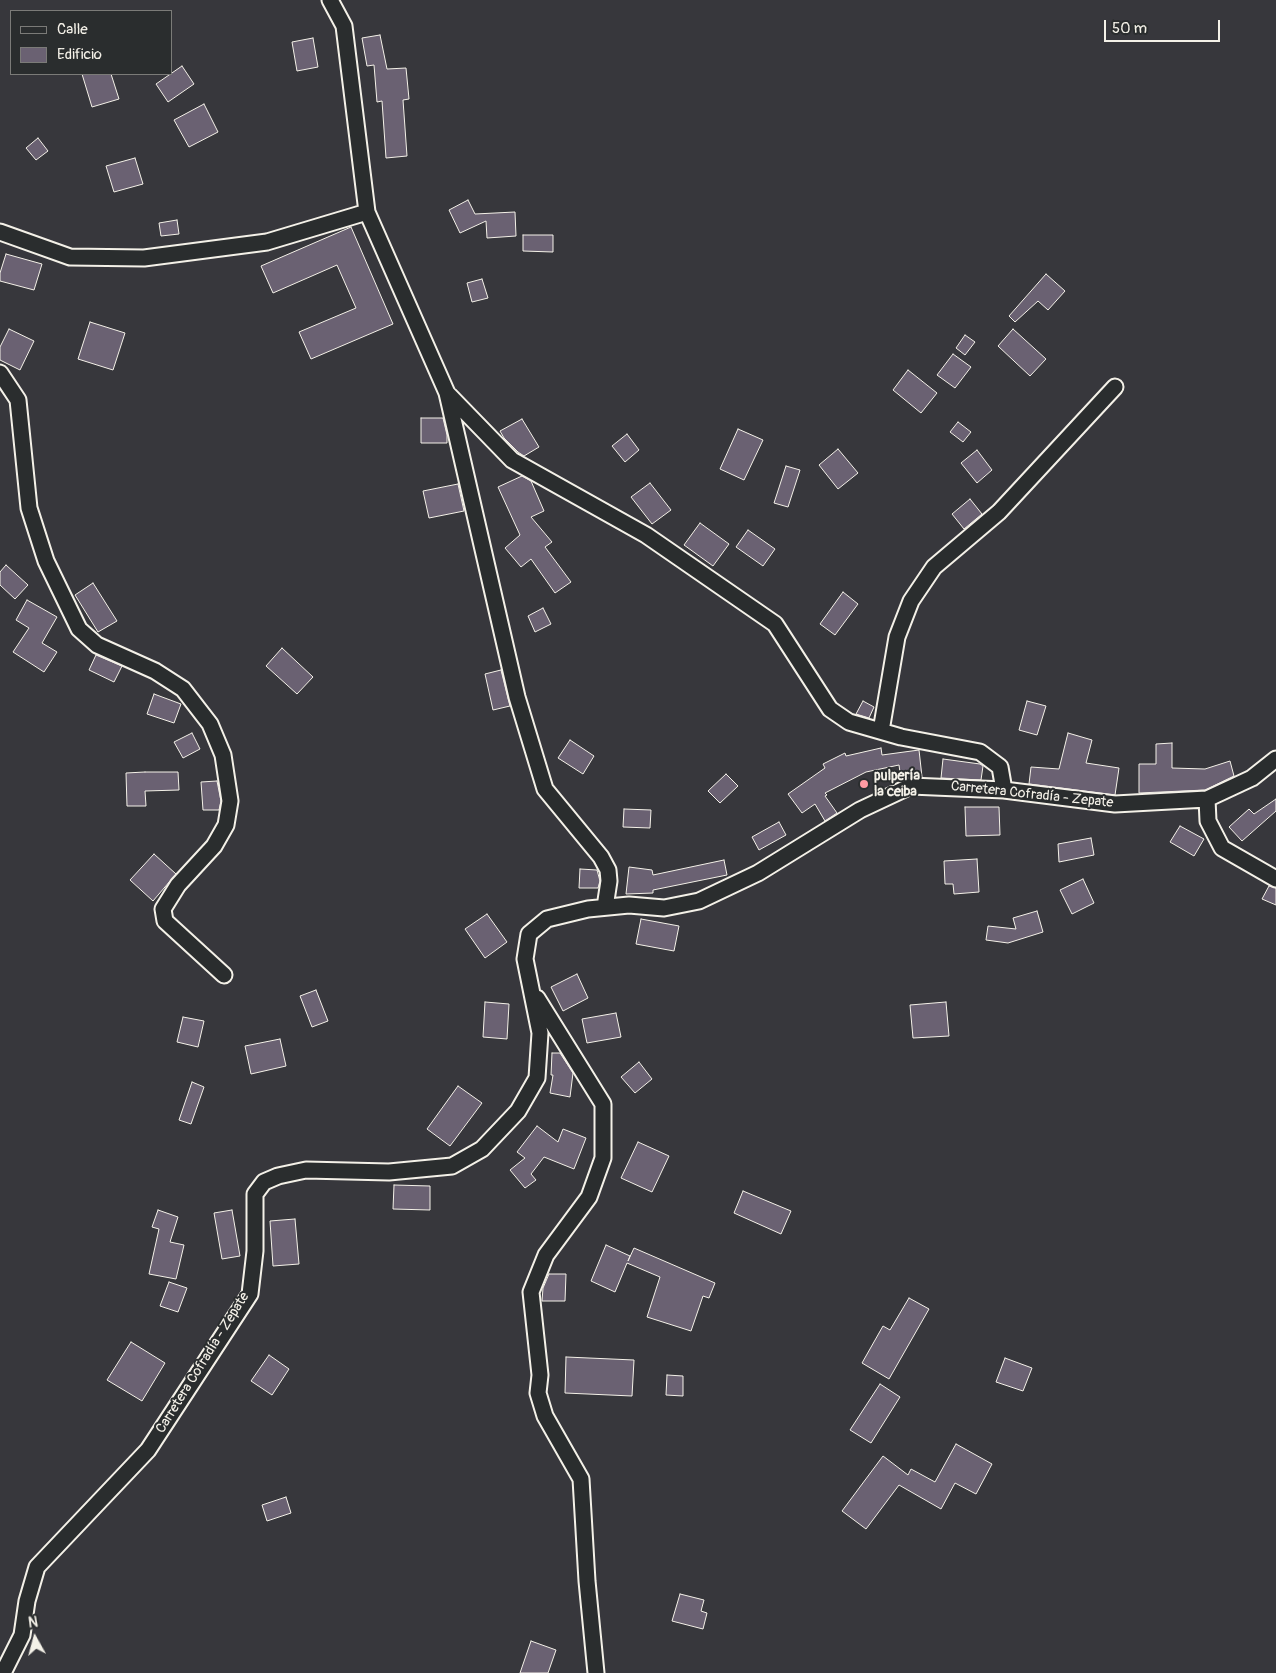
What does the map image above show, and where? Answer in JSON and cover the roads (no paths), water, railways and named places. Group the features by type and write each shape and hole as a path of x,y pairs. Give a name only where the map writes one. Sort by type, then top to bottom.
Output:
{"street":[{"path":"330,0 344,26 367,212 447,393 517,697 545,789 601,857 608,870 609,881 605,907"},
{"path":"0,232 70,257 144,258 267,242 367,212"},
{"path":"0,373 18,400 28,508 46,562 79,629 97,645 155,671 182,689 210,724 223,754 230,801 226,824 214,846 178,884 163,909 165,921 224,975"},
{"path":"881,731 897,637 911,601 934,567 1000,512 1115,387"},
{"path":"447,393 512,460 646,535 776,624 830,709 849,722 901,737 980,752 1000,767 1004,790"},
{"name":"Carretera Cofradía - Zepate","path":"3,1673 22,1636 27,1601 37,1567 148,1450 250,1294 255,1251 255,1194 264,1182 278,1176 306,1170 389,1172 452,1166 482,1149 518,1111 537,1078 540,1033 525,959 530,934 547,920 588,909 628,904 664,908 699,901 758,872 860,810 911,786 1004,790 1115,804 1206,799 1252,778 1276,759"},
{"path":"1206,799 1208,822 1222,848 1276,879"},
{"path":"531,989 603,1104 603,1158 589,1197 546,1255 531,1292 540,1375 538,1393 545,1416 581,1479 587,1581 596,1673"}],"place":[{"name":"pulpería la ceiba","path":"864,784"}]}
